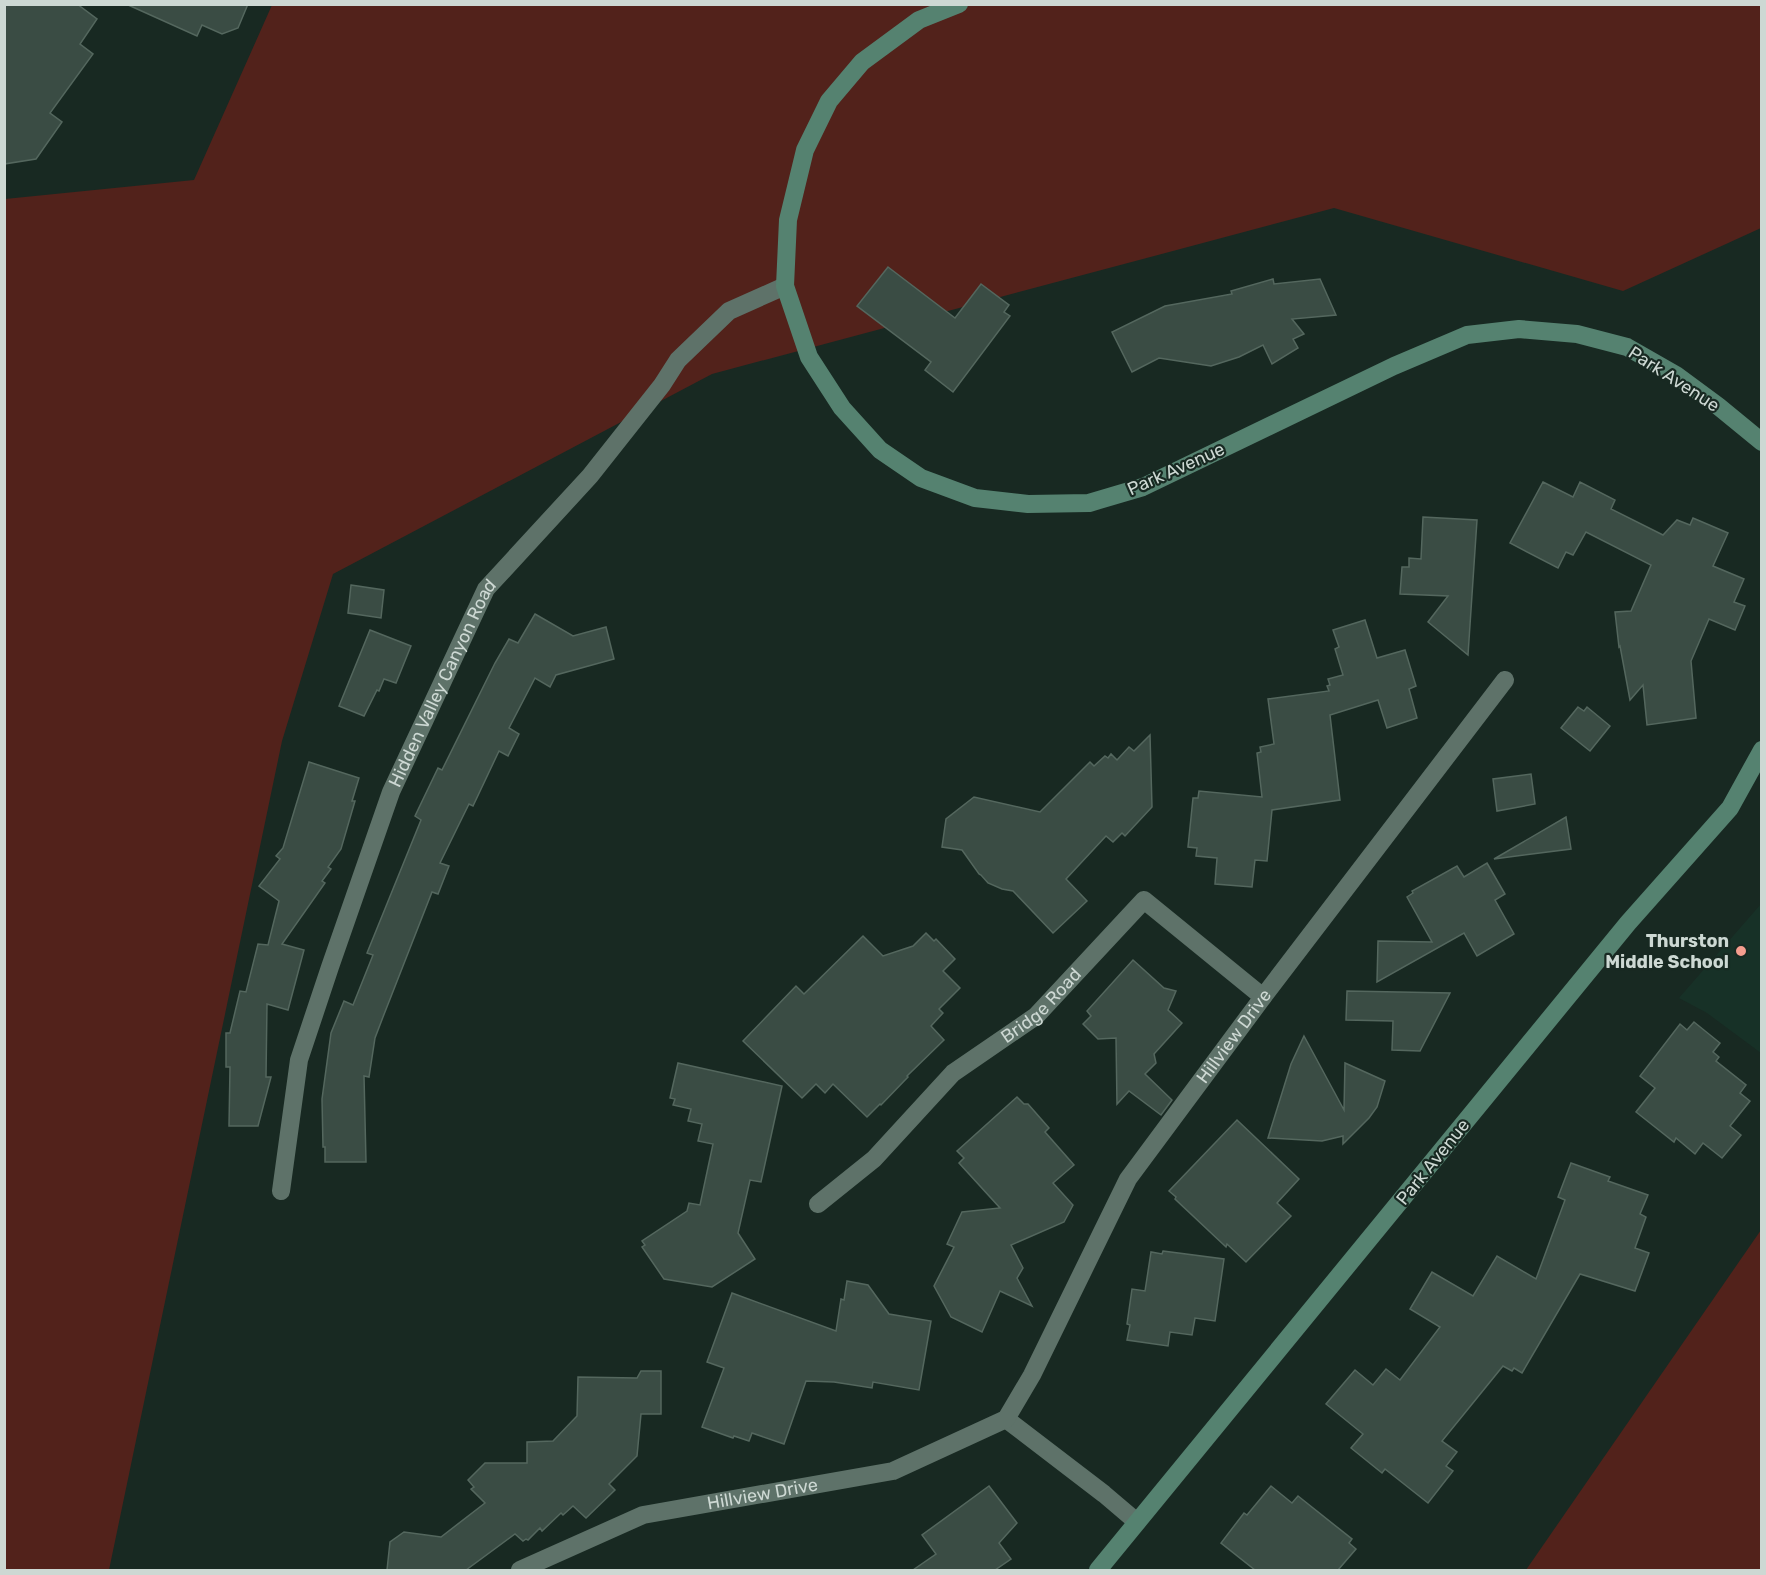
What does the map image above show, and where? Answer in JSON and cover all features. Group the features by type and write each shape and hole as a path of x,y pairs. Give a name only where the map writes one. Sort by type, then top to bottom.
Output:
{"main road":[{"name":"Park Avenue","path":"959,4 919,20 862,62 829,101 805,150 788,220 785,286 809,357 842,408 880,450 921,478 975,498 1028,504 1089,503 1143,487 1394,366 1467,335 1519,329 1577,334 1627,347 1676,375 1761,442"},
{"name":"Park Avenue","path":"1098,1570 1621,932 1730,808 1761,750"}],"street":[{"name":"Hidden Valley Canyon Road","path":"281,1191 300,1060 330,967 391,792 486,589 590,476 662,385 678,360 729,311 785,286"},
{"name":"Hillview Drive","path":"520,1570 643,1515 893,1471 1006,1419 1032,1375 1128,1179 1504,680"},
{"name":"Bridge Road","path":"818,1204 874,1159 953,1073 1036,1016 1144,900 1263,997"},
{"path":"1006,1419 1137,1522"}],"shaded area":[{"path":"272,5 1761,5 1761,228 1623,291 1334,208 712,374 333,574 282,741 109,1570 5,1570 5,199 194,180"},
{"name":"Thurston Middle School","path":"1761,904 1761,1053 1707,1013 1679,998"},
{"path":"1761,1230 1761,1570 1526,1570"}],"building":[{"path":"4,4 77,4 97,19 80,44 93,54 50,113 62,122 36,159 4,164"},
{"path":"126,4 248,4 238,28 222,34 202,25 197,36"},
{"path":"888,267 955,318 981,284 1009,305 1004,312 1010,316 953,392 925,370 931,362 857,306"},
{"path":"1273,279 1274,284 1320,279 1336,315 1292,319 1304,334 1293,339 1298,348 1272,364 1263,345 1239,357 1211,366 1159,358 1132,372 1112,332 1165,306 1232,294 1231,291"},
{"path":"1543,482 1573,497 1580,482 1615,500 1611,509 1663,535 1677,520 1690,525 1693,518 1728,533 1713,566 1744,579 1734,602 1745,606 1735,630 1709,619 1691,661 1696,718 1647,725 1643,685 1630,700 1619,647 1615,612 1631,611 1651,565 1586,532 1573,555 1566,552 1558,568 1510,543"},
{"path":"1423,517 1477,520 1468,655 1428,622 1448,596 1400,594 1402,567 1409,567 1409,558 1421,559"},
{"path":"351,585 384,590 381,618 348,613"},
{"path":"535,614 573,636 606,627 614,659 556,675 550,687 535,678 509,728 519,734 508,756 499,751 473,806 469,804 440,863 449,866 438,894 432,892 375,1038 369,1077 364,1076 366,1162 325,1162 322,1099 331,1033 344,1001 353,1005 373,955 367,953 421,820 415,816 438,768 442,770 509,639 518,643"},
{"path":"1365,620 1377,658 1405,650 1416,686 1409,689 1417,718 1387,728 1378,700 1330,715 1340,800 1272,810 1267,861 1255,860 1252,887 1215,884 1217,858 1196,856 1197,848 1188,847 1193,798 1198,798 1199,791 1262,797 1257,753 1261,752 1260,747 1274,744 1268,699 1329,691 1328,679 1343,675 1335,649 1339,647 1333,630"},
{"path":"370,630 411,646 396,683 384,679 364,716 339,706"},
{"path":"1578,707 1584,711 1587,707 1610,726 1590,751 1561,728"},
{"path":"1150,735 1152,807 1125,836 1122,833 1113,842 1106,836 1066,879 1087,901 1053,933 1013,891 988,883 962,850 942,847 946,819 974,797 1040,812 1090,762 1094,766 1105,756 1108,758 1111,754 1117,760 1129,747 1134,751"},
{"path":"309,762 359,778 352,801 355,801 341,849 328,867 331,869 322,881 325,883 282,944 304,950 288,1010 267,1004 266,1077 271,1077 258,1126 229,1126 230,1067 226,1067 226,1033 230,1033 240,991 246,992 258,944 268,945 279,901 259,886 280,859 276,856 283,848"},
{"path":"1531,774 1535,804 1497,811 1493,779"},
{"path":"1566,817 1571,849 1494,859"},
{"path":"1487,863 1505,894 1495,900 1514,934 1477,956 1464,933 1377,982 1378,941 1432,942 1407,897 1413,893 1412,891 1457,866 1464,877"},
{"path":"926,933 934,941 936,939 955,959 943,971 960,988 939,1009 943,1013 931,1026 944,1040 867,1117 833,1084 825,1093 816,1084 802,1098 743,1041 796,986 804,994 863,936 883,956 913,946"},
{"path":"1133,960 1164,988 1176,991 1168,1010 1182,1023 1154,1054 1156,1063 1145,1074 1172,1100 1161,1115 1129,1091 1117,1104 1116,1038 1098,1039 1083,1024 1091,1016 1087,1011"},
{"path":"1347,991 1450,993 1420,1051 1392,1050 1393,1021 1346,1020"},
{"path":"1694,1022 1720,1043 1713,1052 1719,1057 1716,1061 1746,1085 1740,1093 1750,1101 1730,1126 1741,1135 1722,1158 1703,1143 1695,1154 1676,1138 1674,1142 1636,1112 1655,1088 1640,1076 1680,1024 1687,1030"},
{"path":"1304,1036 1344,1110 1345,1063 1385,1081 1377,1107 1343,1144 1343,1136 1322,1141 1268,1138 1291,1064"},
{"path":"678,1063 782,1086 761,1182 750,1180 738,1233 755,1259 712,1287 664,1279 642,1247 645,1245 642,1241 687,1211 689,1203 700,1205 713,1144 698,1141 702,1124 688,1121 691,1109 673,1105 675,1099 670,1098"},
{"path":"1017,1097 1024,1104 1028,1104 1049,1128 1045,1132 1074,1165 1053,1183 1073,1205 1064,1222 1011,1245 1023,1268 1017,1278 1032,1306 1000,1291 982,1332 951,1317 934,1286 954,1247 947,1244 962,1212 1000,1208 959,1163 964,1158 957,1151"},
{"path":"1237,1120 1299,1179 1277,1203 1291,1216 1246,1262 1227,1244 1226,1247 1169,1191"},
{"path":"1571,1163 1610,1177 1608,1181 1648,1195 1640,1214 1646,1217 1635,1248 1649,1253 1635,1291 1580,1274 1522,1373 1514,1368 1512,1371 1503,1366 1442,1441 1457,1452 1446,1466 1453,1471 1428,1503 1385,1469 1382,1473 1351,1448 1363,1434 1326,1404 1355,1370 1373,1385 1386,1369 1400,1380 1440,1327 1410,1309 1432,1272 1473,1296 1497,1256 1536,1279 1565,1200 1558,1197"},
{"path":"1163,1251 1224,1259 1215,1321 1195,1318 1192,1335 1170,1332 1168,1346 1127,1340 1132,1289 1145,1291 1151,1252 1162,1254"},
{"path":"847,1281 868,1285 889,1314 931,1321 919,1390 873,1382 872,1388 834,1382 806,1381 784,1444 752,1433 749,1441 734,1436 733,1438 702,1427 724,1368 707,1362 732,1293 836,1331 841,1299 844,1300"},
{"path":"641,1371 661,1371 661,1414 641,1414 637,1456 609,1484 615,1490 586,1518 573,1506 563,1515 561,1513 542,1531 540,1528 528,1540 523,1541 515,1534 466,1570 387,1570 390,1542 404,1532 441,1537 485,1503 471,1489 474,1487 468,1480 485,1463 527,1463 527,1442 553,1441 577,1416 578,1377 637,1378"},
{"path":"989,1486 1017,1523 999,1543 1011,1559 995,1570 913,1570 936,1554 922,1535"},
{"path":"1271,1486 1292,1503 1298,1496 1352,1539 1349,1543 1356,1549 1338,1570 1255,1570 1221,1543 1244,1513 1247,1515"}],"place":[{"name":"Thurston Middle School","path":"1741,951"}]}
